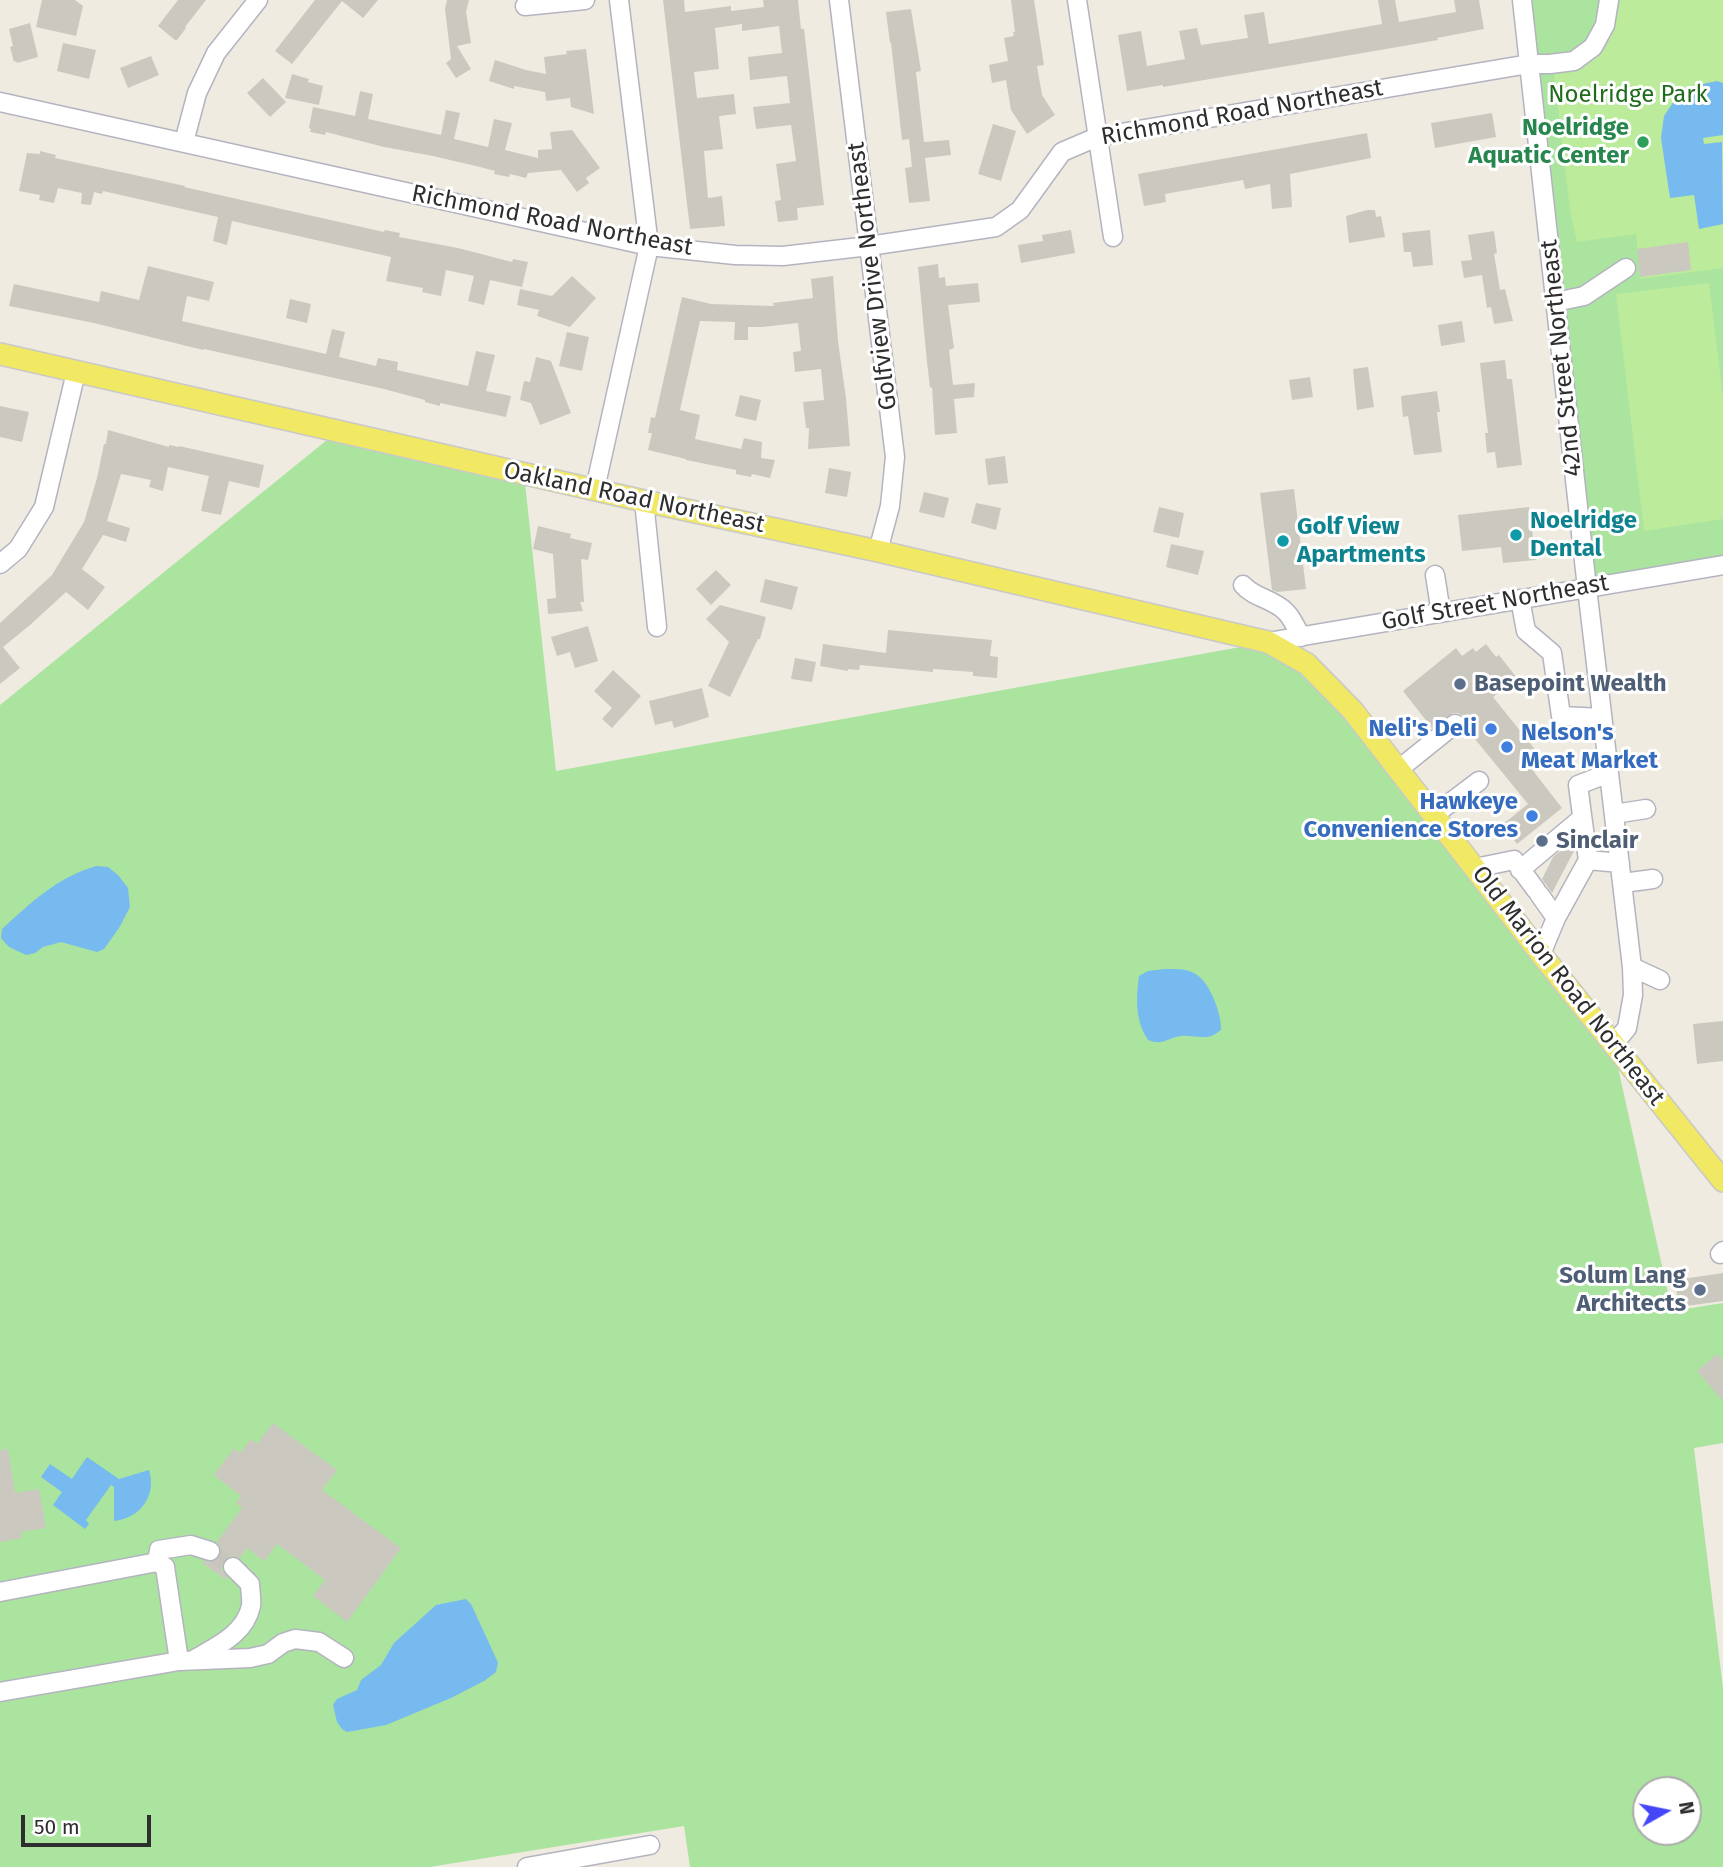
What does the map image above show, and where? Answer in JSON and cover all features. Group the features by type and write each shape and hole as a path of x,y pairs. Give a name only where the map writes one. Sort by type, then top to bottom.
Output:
{"main road":[{"name":"Oakland Road Northeast","path":"0,354 644,501 878,551 1268,642"},
{"name":"Old Marion Road Northeast","path":"1268,642 1307,664 1353,711 1541,954 1723,1181"}],"street":[{"path":"184,142 197,93 216,54 258,0"},
{"path":"525,6 585,0"},
{"path":"595,489 649,246 619,0"},
{"name":"Golfview Drive Northeast","path":"839,0 895,457 890,506 878,551"},
{"path":"1077,0 1113,237"},
{"name":"42nd Street Northeast","path":"1522,0 1632,967 1633,995 1627,1028 1613,1045"},
{"name":"Richmond Road Northeast","path":"0,102 649,246 735,255 783,256 996,227 1020,210 1062,152 1097,137 1529,64 1550,65 1574,61 1593,47 1605,24 1609,0"},
{"path":"1555,302 1584,296 1626,268"},
{"path":"0,564 18,550 44,507 76,372"},
{"path":"644,501 657,627"},
{"name":"Golf Street Northeast","path":"1268,642 1723,565"},
{"path":"1435,575 1441,612"},
{"path":"1243,584 1249,592 1287,613 1301,637"},
{"path":"1520,599 1526,631 1552,653 1561,716 1602,718"},
{"path":"1399,769 1455,724"},
{"path":"1541,954 1556,918 1588,860 1578,785 1609,773"},
{"path":"1434,815 1479,781"},
{"path":"1614,814 1646,809"},
{"path":"1520,870 1582,818"},
{"path":"1475,868 1514,860 1556,918"},
{"path":"1588,860 1620,863"},
{"path":"1623,883 1653,879"},
{"path":"1632,967 1660,980"},
{"path":"158,1562 159,1550 191,1545 210,1551"},
{"path":"0,1592 158,1562 165,1567 186,1660"},
{"path":"186,1660 226,1640 243,1625 251,1605 250,1584 233,1567"},
{"path":"0,1692 186,1660 250,1658 268,1654 295,1639 319,1642 344,1658"},
{"path":"527,1867 650,1845"}],"green space":[{"name":"Noelridge Park","path":"1522,0 1723,0 1723,565 1587,588"},
{"name":"Noelridge Aquatic Center","path":"1620,0 1723,0 1723,268 1640,279 1636,234 1577,242 1570,211 1554,73 1575,71 1604,50 1615,28"},
{"path":"1709,283 1723,397 1723,519 1644,531 1616,294"},
{"path":"327,440 524,474 556,771 1268,642 1307,664 1613,1045 1672,1311 1723,1303 1723,1443 1694,1448 1723,1688 1723,1867 690,1867 684,1826 430,1867 0,1867 0,705"}],"water":[{"path":"1717,81 1723,83 1723,135 1703,138 1704,144 1722,142 1723,224 1699,229 1694,195 1670,198 1661,138 1664,116 1676,98 1693,86"},
{"path":"96,866 108,867 118,875 128,888 130,907 104,949 97,952 61,942 26,955 9,947 1,938 2,929 45,892 69,877"},
{"path":"1148,971 1190,971 1202,979 1220,1016 1221,1030 1208,1037 1181,1036 1158,1042 1148,1040 1138,1009 1139,976"},
{"path":"87,1457 119,1479 149,1470 151,1488 145,1504 132,1515 114,1521 114,1487 111,1485 86,1520 89,1524 85,1529 53,1505 62,1492 41,1477 50,1464 72,1479"},
{"path":"466,1599 471,1604 498,1663 496,1672 451,1698 386,1725 347,1732 342,1729 337,1722 333,1705 337,1699 357,1690 361,1680 381,1665 394,1643 436,1605"}],"building":[{"path":"42,0 75,0 83,6 76,36 36,27"},
{"path":"178,0 206,0 175,40 158,26"},
{"path":"315,0 378,0 363,18 342,1 292,64 275,51"},
{"path":"447,0 469,0 466,12 471,43 457,46 471,69 456,78 446,63 451,59 445,9"},
{"path":"663,0 684,0 685,12 731,6 731,11 764,7 763,0 798,0 801,29 804,29 824,205 797,208 798,220 778,222 775,201 781,200 776,164 796,161 791,125 756,129 753,107 790,103 787,76 750,80 748,57 782,53 779,26 742,31 742,24 715,28 719,69 694,72 697,98 734,94 736,114 719,116 723,149 704,151 708,198 722,196 725,226 690,229"},
{"path":"1011,0 1034,0 1044,65 1037,66 1042,95 1055,115 1027,134 1011,110 1006,80 992,83 989,65 1008,61 1004,38 1014,36 1015,32"},
{"path":"1378,0 1395,0 1399,22 1456,12 1454,0 1479,0 1484,29 1437,38 1438,40 1127,91 1118,35 1141,31 1147,66 1185,59 1179,31 1197,28 1201,45 1248,38 1244,15 1264,12 1269,44 1382,24"},
{"path":"911,9 921,71 916,72 924,142 949,140 951,155 925,158 930,201 909,203 905,168 912,167 909,139 902,140 886,12"},
{"path":"30,23 38,57 14,62 9,29"},
{"path":"63,43 96,50 89,79 57,71"},
{"path":"586,49 594,114 571,107 570,98 546,101 545,92 514,86 514,89 489,81 495,60 546,74 544,57"},
{"path":"151,56 159,75 128,88 120,68"},
{"path":"292,74 323,86 319,105 285,98"},
{"path":"263,78 286,102 270,117 247,93"},
{"path":"360,91 373,94 368,119 441,135 446,110 460,113 454,139 488,147 494,119 512,123 505,150 538,158 538,150 552,149 550,132 572,130 600,168 586,178 589,183 577,192 561,170 528,173 526,178 510,174 509,177 433,156 326,132 325,135 310,132 313,107 355,116"},
{"path":"1492,113 1496,137 1435,148 1431,123"},
{"path":"993,124 1016,131 1001,181 978,174"},
{"path":"1367,133 1371,158 1290,174 1292,207 1272,209 1270,184 1245,189 1243,180 1165,194 1166,202 1144,206 1138,174"},
{"path":"40,151 56,155 55,158 384,232 400,233 399,237 512,262 513,259 528,262 522,287 490,280 484,305 468,301 474,276 446,270 441,296 422,292 423,288 386,281 391,257 232,221 227,245 213,241 218,217 103,191 102,194 94,192 91,205 81,204 82,193 58,188 54,203 39,200 40,195 19,191 27,153 40,154"},
{"path":"1375,210 1376,217 1381,216 1385,237 1349,243 1346,216"},
{"path":"1071,230 1075,253 1021,263 1018,245 1043,241 1042,235"},
{"path":"1430,230 1433,265 1413,267 1411,252 1404,252 1402,233"},
{"path":"1494,231 1497,253 1494,254 1500,290 1505,289 1513,321 1494,324 1491,307 1487,308 1482,275 1464,278 1461,261 1472,260 1468,235"},
{"path":"1688,242 1691,270 1640,277 1637,249"},
{"path":"938,264 939,278 945,277 946,286 978,283 980,302 948,305 954,348 949,350 953,385 975,383 974,397 954,399 957,433 935,435 918,267"},
{"path":"148,266 214,282 209,301 187,296 182,321 326,354 332,329 345,332 339,357 376,366 378,358 398,362 397,370 468,386 476,351 495,355 486,391 511,396 506,417 440,403 440,406 384,389 9,306 14,284 99,302 101,291 139,300"},
{"path":"572,276 596,298 570,327 537,316 539,310 517,305 520,289 552,296"},
{"path":"833,276 850,446 808,449 809,428 806,428 803,402 824,400 821,369 795,372 793,352 801,351 798,323 748,327 748,340 734,340 735,322 700,321 680,410 700,415 695,439 741,449 744,438 762,442 761,458 775,460 770,478 736,474 736,470 648,450 652,433 648,433 651,417 655,418 682,297 711,304 774,306 773,303 813,298 811,279"},
{"path":"290,299 311,304 307,323 286,318"},
{"path":"1462,321 1465,342 1441,346 1438,325"},
{"path":"567,332 589,337 582,371 559,366"},
{"path":"536,357 551,361 571,413 540,425 531,403 520,400 524,381 530,382"},
{"path":"1505,360 1507,379 1512,379 1522,465 1497,468 1495,452 1487,453 1485,433 1488,433 1480,363"},
{"path":"1368,367 1374,407 1357,410 1353,369"},
{"path":"1310,377 1313,397 1292,400 1289,380"},
{"path":"1437,391 1442,452 1414,455 1408,416 1403,417 1401,396"},
{"path":"740,395 761,400 756,421 735,416"},
{"path":"0,406 29,412 22,442 0,437"},
{"path":"108,430 169,447 179,446 264,465 259,488 229,481 221,515 201,511 209,476 168,467 163,491 149,487 151,480 121,474 107,521 130,528 126,542 103,535 82,569 105,587 88,610 66,592 3,647 20,668 0,684 0,623 52,575 84,522"},
{"path":"1005,456 1008,483 988,485 985,459"},
{"path":"829,468 851,472 847,497 825,493"},
{"name":"Golf View Apartments","path":"1294,489 1306,589 1277,592 1272,590 1260,493"},
{"path":"924,492 949,498 944,518 919,512"},
{"path":"976,503 1001,508 996,530 971,523"},
{"path":"1159,507 1184,513 1179,538 1153,532"},
{"path":"1529,507 1536,560 1503,563 1501,547 1462,551 1458,515"},
{"path":"538,526 571,534 570,538 592,543 588,560 581,559 584,602 580,602 583,611 548,614 547,599 556,598 553,554 533,549"},
{"path":"1171,544 1204,551 1198,575 1166,567"},
{"path":"716,570 731,585 711,605 696,589"},
{"path":"765,579 798,587 792,610 760,602"},
{"path":"720,605 766,617 760,639 730,697 708,686 729,642 706,619"},
{"path":"588,626 598,661 575,668 570,652 557,656 551,637"},
{"path":"888,630 992,640 990,656 998,657 997,678 973,676 973,672 933,669 933,672 860,665 859,670 848,671 820,666 823,644 886,653"},
{"path":"1486,644 1496,657 1499,655 1517,678 1493,697 1546,763 1534,772 1562,808 1517,844 1502,825 1528,804 1466,728 1464,717 1453,713 1432,728 1403,691 1456,648 1462,656 1473,648 1476,652"},
{"path":"795,658 816,662 812,682 791,679"},
{"path":"613,670 641,696 612,728 602,719 612,708 594,691"},
{"path":"702,688 709,717 674,728 672,721 655,725 649,701"},
{"path":"1574,840 1575,849 1552,893 1542,879 1553,857"},
{"path":"1723,1021 1723,1061 1697,1064 1693,1024"},
{"name":"Solum Lang Architects","path":"1723,1273 1723,1301 1679,1307 1675,1280"},
{"path":"1717,1354 1723,1361 1723,1401 1697,1371"},
{"path":"273,1423 337,1470 322,1490 401,1548 347,1622 313,1596 325,1580 277,1544 264,1561 247,1548 240,1558 231,1556 226,1559 222,1565 222,1571 227,1577 225,1579 202,1563 218,1559 221,1549 217,1542 242,1508 236,1503 241,1496 214,1475 234,1448 240,1453 251,1439 257,1444"},
{"path":"8,1449 15,1493 39,1489 46,1528 21,1532 22,1538 0,1542 0,1450"}],"tunnel":[{"path":"210,1551 233,1567"}],"place":[{"name":"Noelridge Aquatic Center","path":"1643,142"},
{"name":"Noelridge Dental","path":"1516,535"},
{"name":"Golf View Apartments","path":"1283,541"},
{"name":"Basepoint Wealth","path":"1460,684"},
{"name":"Neli's Deli","path":"1491,729"},
{"name":"Nelson's Meat Market","path":"1507,747"},
{"name":"Hawkeye Convenience Stores","path":"1532,816"},
{"name":"Sinclair","path":"1542,841"},
{"name":"Solum Lang Architects","path":"1700,1290"}]}
